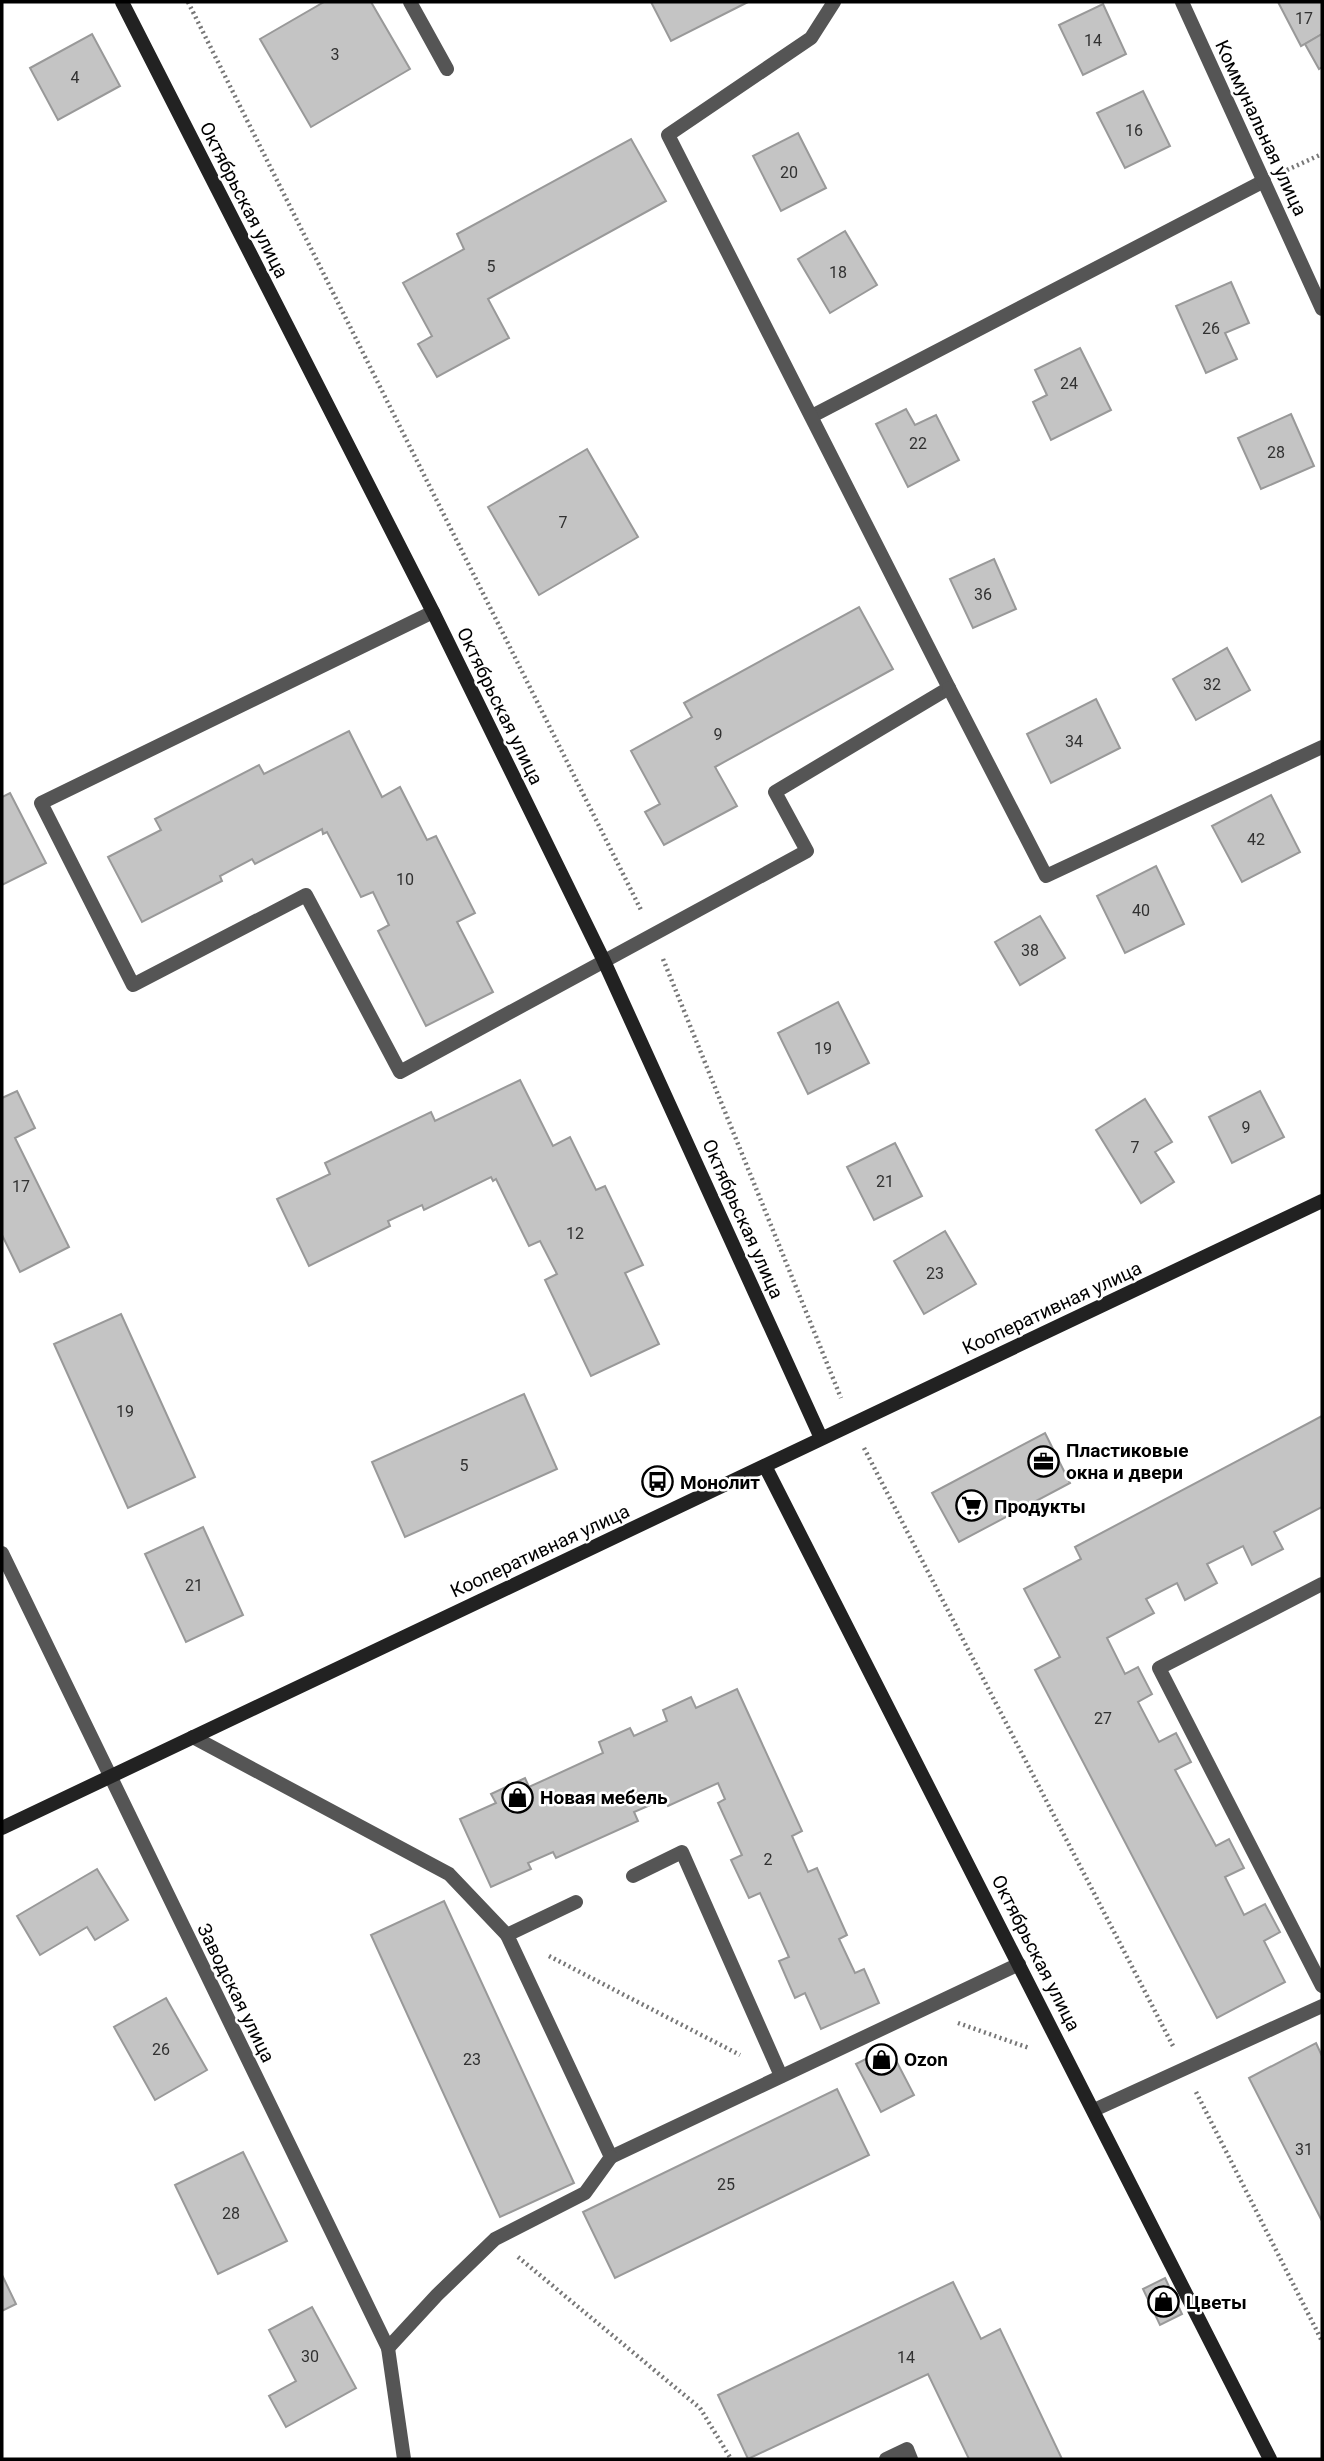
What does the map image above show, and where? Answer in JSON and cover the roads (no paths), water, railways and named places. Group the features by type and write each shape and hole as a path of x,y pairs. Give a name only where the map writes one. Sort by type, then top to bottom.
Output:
{"street":[{"name":"Октябрьская улица","path":"121,2 433,612 603,959 821,1438"},
{"path":"410,2 447,69"},
{"path":"834,2 811,38 668,135 1046,876 1322,747"},
{"name":"Коммунальная улица","path":"1182,2 1322,309"},
{"path":"812,416 1264,181"},
{"path":"433,612 41,803 133,985 306,895 400,1072 603,959 807,851 775,792 949,688"},
{"name":"Кооперативная улица","path":"2,1828 1322,1201"},
{"name":"Октябрьская улица","path":"765,1466 1270,2459"},
{"name":"Заводская улица","path":"2,1553 388,2348 404,2459"},
{"path":"1322,1584 1159,1668 1322,1986"},
{"path":"193,1737 449,1874 507,1935 611,2157"},
{"path":"633,1875 682,1852 781,2076"},
{"path":"507,1935 576,1902"},
{"path":"388,2348 437,2295 495,2239 585,2193 611,2157 1019,1964"},
{"path":"1094,2110 1322,2006"},
{"path":"886,2459 906,2449 911,2459"}],"place":[{"name":"Пластиковые окна и двери","path":"1043,1461"},
{"name":"Монолит","path":"657,1482"},
{"name":"Продукты","path":"971,1506"},
{"name":"Новая мебель","path":"517,1797"},
{"name":"Ozon","path":"881,2059"},
{"name":"Цветы","path":"1163,2302"}]}
